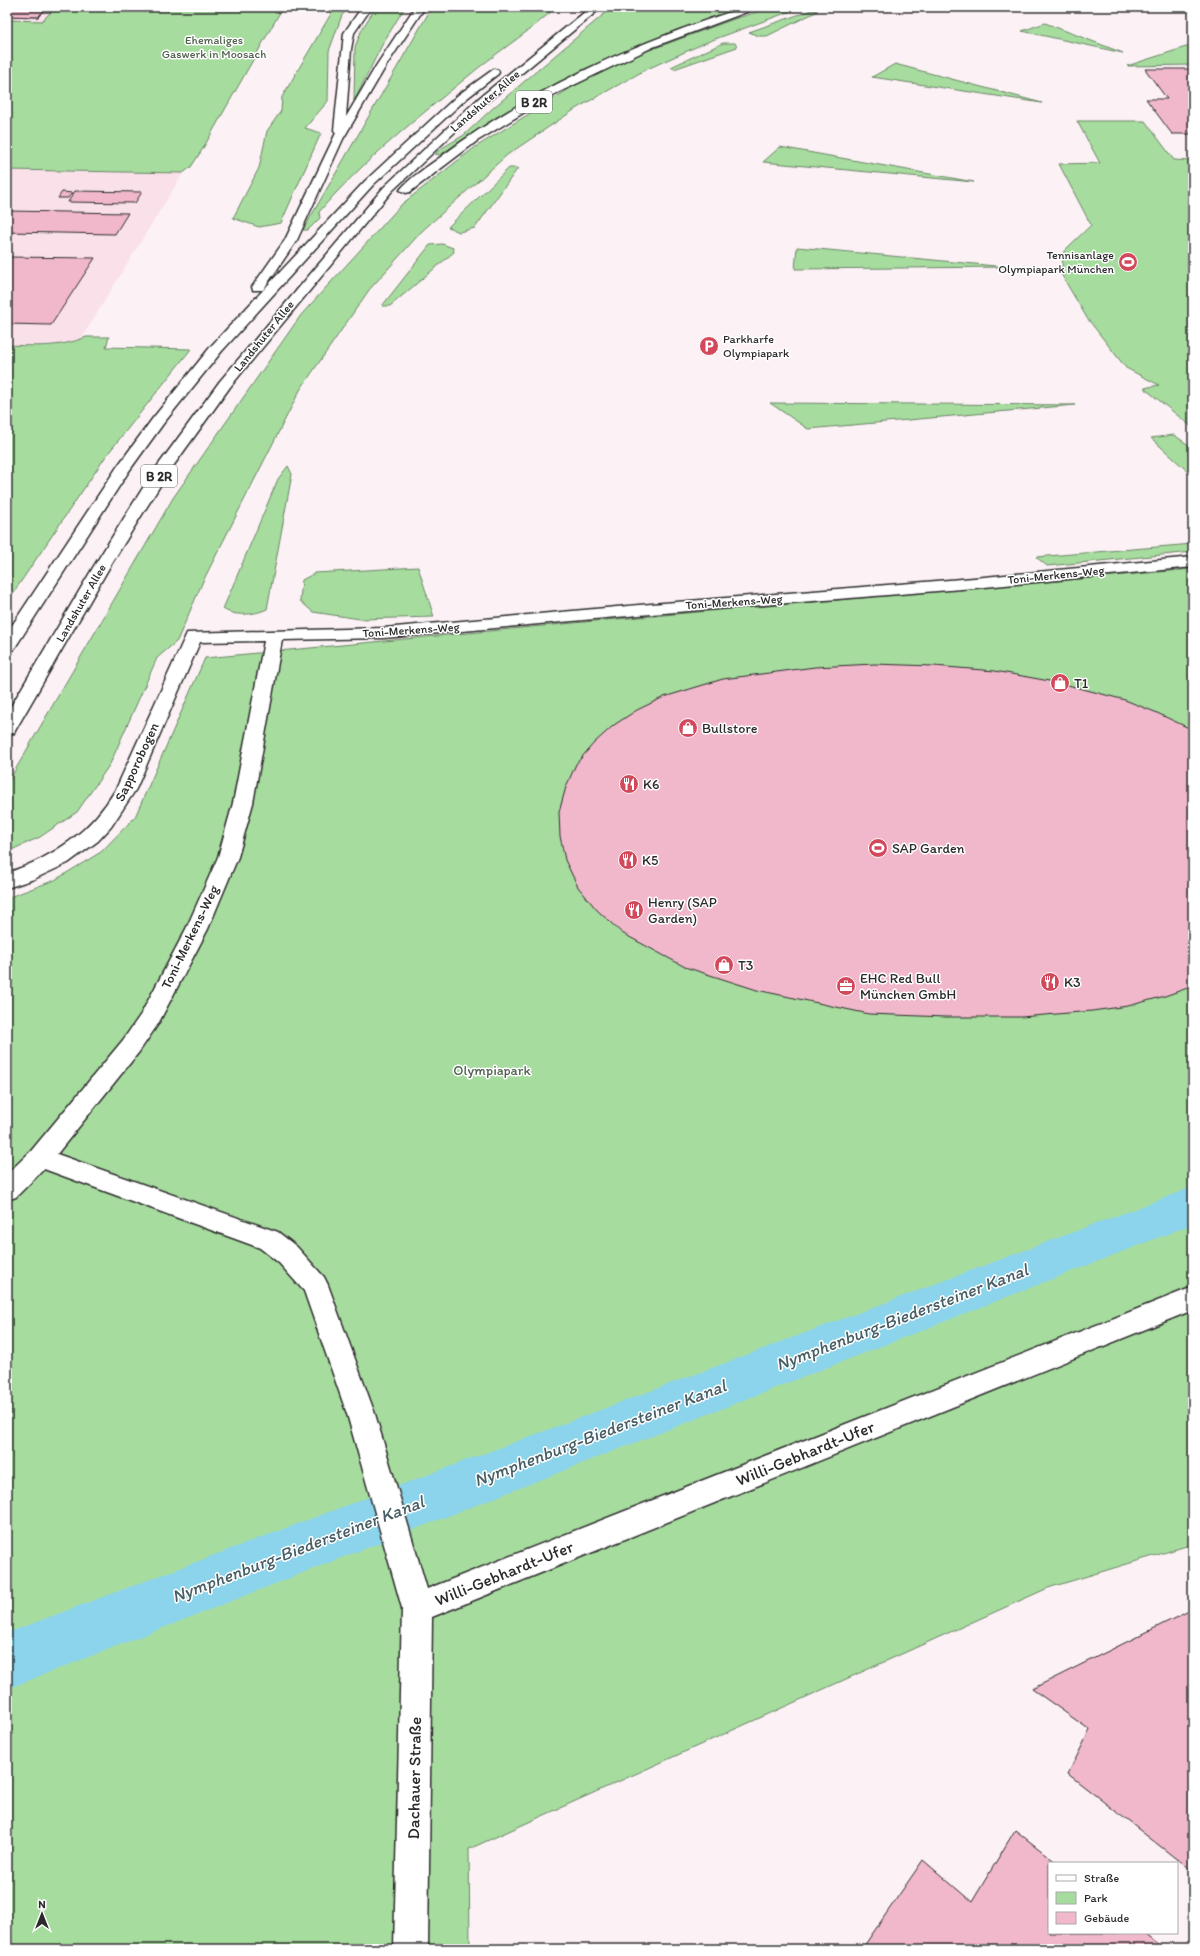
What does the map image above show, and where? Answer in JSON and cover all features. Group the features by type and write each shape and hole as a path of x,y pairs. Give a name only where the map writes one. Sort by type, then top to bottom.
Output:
{"main road":[{"path":"338,139 344,88 346,49 349,32 367,7"},
{"name":"Landshuter Allee","path":"217,348 291,240 338,139 420,7"},
{"name":"Landshuter Allee","path":"7,729 102,566 159,475 225,384 340,244 388,189 483,100 597,7"},
{"name":"B 2R","path":"340,244 447,157 483,132 567,84 650,44 715,19 755,7"},
{"name":"Landshuter Allee","path":"7,646 122,470 158,421 217,348 369,183 462,97 503,64"},
{"name":"Toni-Merkens-Weg","path":"193,637 384,633 639,610 974,583 1193,562"},
{"name":"Toni-Merkens-Weg","path":"7,1190 40,1158 131,1046 150,1018 197,929 228,857 243,803 274,636"},
{"name":"Sapporobogen","path":"7,881 50,865 74,850 100,829 118,804 126,789 193,637"},
{"path":"40,1158 269,1240 288,1255 314,1285 361,1414 407,1568 417,1608"},
{"name":"Willi-Gebhardt-Ufer","path":"417,1608 1193,1298"},
{"name":"Dachauer Straße","path":"411,1949 417,1608"}],"shaded area":[{"path":"7,7 132,7 42,21 7,20"},
{"path":"7,170 183,173 76,347 7,346"}],"green space":[{"name":"Ehemaliges Gaswerk in Moosach","path":"56,7 283,7 202,150 191,167 183,173 7,170 7,20 42,21"},
{"path":"335,7 351,7 342,15 329,51 328,101 305,128 321,133 281,223 259,227 233,218 259,168 267,131 281,111 282,97"},
{"path":"376,7 405,7 383,43 354,101 355,47 362,29"},
{"path":"432,7 556,7 477,69 374,156 319,212 320,218 308,230 303,230"},
{"path":"619,7 745,7 665,36 587,69 512,109 440,155 435,154 464,135 493,108 610,9 616,10"},
{"path":"774,7 802,7 707,42 645,70 577,108 507,155 422,231 369,290 300,390 203,581 177,641 157,658 110,764 77,812 40,837 7,852 7,784 173,498 301,315 402,204 474,148 574,86 639,54 734,19"},
{"path":"812,10 818,11 767,36 759,36 749,32"},
{"path":"1045,23 1123,53 1022,31"},
{"path":"723,43 735,43 737,47 674,69 671,67"},
{"path":"1186,47 1193,47 1193,65 1127,66"},
{"path":"895,64 1042,103 872,77"},
{"name":"Tennisanlage Olympiapark München","path":"1077,121 1145,121 1174,160 1193,161 1193,428 1144,388 1159,385 1126,368 1087,318 1061,274 1064,251 1091,225 1059,164 1100,163"},
{"path":"780,147 974,182 763,162"},
{"path":"509,168 518,168 475,228 459,232 448,227"},
{"path":"442,244 453,248 454,252 390,306 382,306 430,245"},
{"path":"797,247 1006,267 795,269"},
{"path":"86,337 109,337 106,347 191,349 106,456 7,602 7,345 57,345"},
{"path":"770,403 1075,405 808,429"},
{"path":"1174,435 1193,448 1193,476 1151,438"},
{"path":"288,466 292,474 267,609 256,613 245,614 228,612 223,609 278,479"},
{"path":"1193,544 1193,552 1047,566 1036,557"},
{"path":"418,567 434,617 360,619 313,612 300,601 302,580 315,573"},
{"name":"Olympiapark","path":"1193,569 1193,1544 1048,1588 469,1849 470,1949 7,1949 7,898 55,880 101,852 135,817 205,658 595,621"}],"building":[{"path":"7,7 47,7 38,17 7,16"},
{"path":"7,7 47,7 38,17 7,16"},
{"path":"1145,69 1193,69 1193,134 1172,134 1146,99 1167,99"},
{"path":"75,191 142,192 135,203 68,202"},
{"path":"62,192 72,193 68,198 58,198"},
{"path":"7,211 128,213 115,234 7,232"},
{"path":"7,257 95,258 51,325 7,324"},
{"name":"SAP Garden","path":"874,664 934,666 995,671 1060,683 1125,700 1193,730 1193,986 1165,996 1128,1006 1092,1011 1021,1017 946,1017 869,1014 757,990 685,967 622,933 597,910 578,887 565,860 560,836 559,812 566,787 576,764 594,743 614,725 637,710 664,697 723,679 815,667"},
{"path":"1193,1609 1193,1872 1068,1774 1090,1730 1032,1689"},
{"path":"1015,1830 1056,1862 1048,1862 1048,1934 1146,1934 1165,1949 862,1949 923,1860 972,1902"}],"waterway":[{"name":"Nymphenburg-Biedersteiner Kanal","path":"7,1661 1193,1205"}],"place":[{"name":"Tennisanlage Olympiapark München","path":"1128,262"},
{"name":"Parkharfe Olympiapark","path":"709,346"},
{"name":"T1","path":"1060,683"},
{"name":"Bullstore","path":"688,728"},
{"name":"K6","path":"629,784"},
{"name":"SAP Garden","path":"878,848"},
{"name":"K5","path":"628,860"},
{"name":"Henry (SAP Garden)","path":"634,910"},
{"name":"T3","path":"724,965"},
{"name":"K3","path":"1050,982"},
{"name":"EHC Red Bull München GmbH","path":"846,986"}]}
